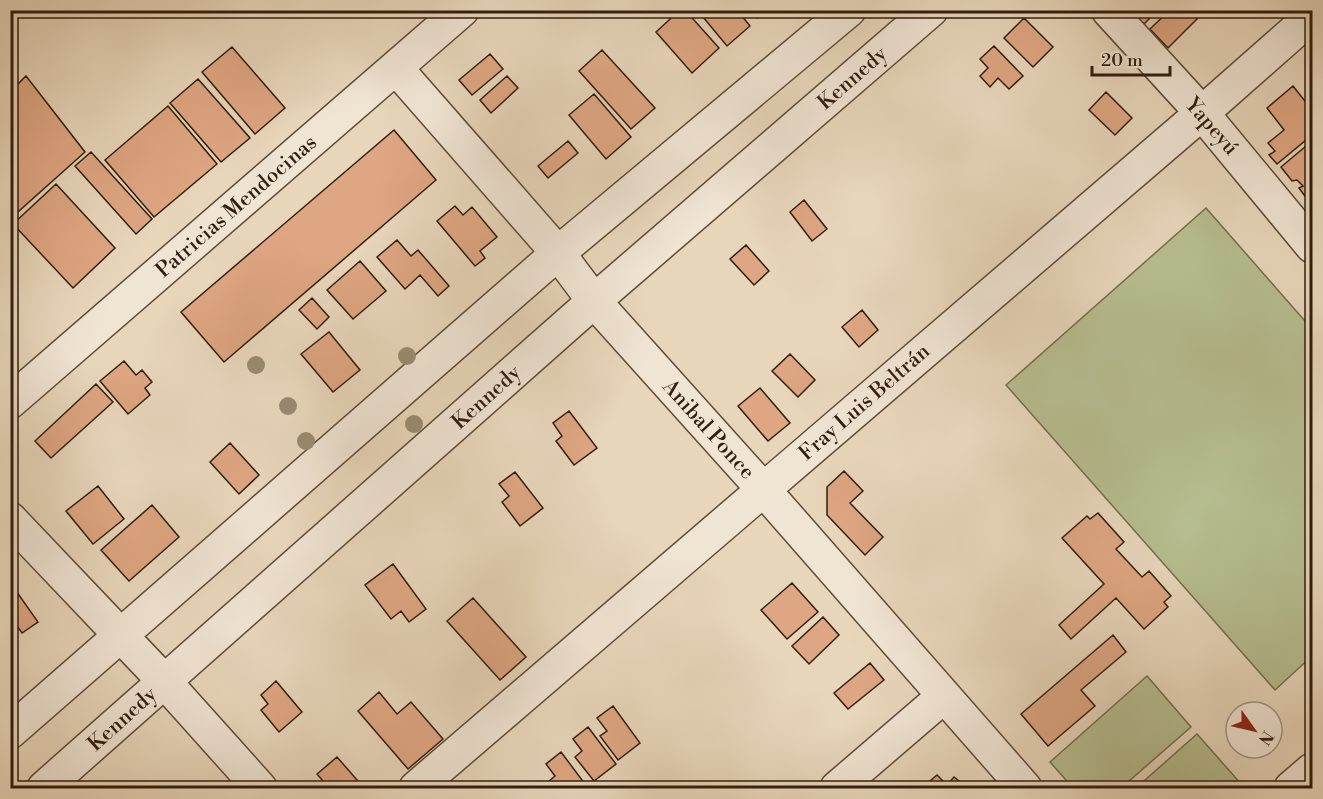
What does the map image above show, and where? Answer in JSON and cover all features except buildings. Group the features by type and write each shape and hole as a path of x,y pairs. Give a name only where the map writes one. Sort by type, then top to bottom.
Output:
{"street":[{"name":"Patricias Mendocinas","path":"10,402 462,10"},
{"path":"10,732 558,253 849,10"},
{"name":"Kennedy","path":"44,789 594,301 931,10"},
{"name":"Yapeyú","path":"1108,10 1202,113 1312,246"},
{"name":"Fray Luis Beltrán","path":"416,789 1312,16"},
{"name":"Anibal Ponce","path":"396,68 558,253 594,301 763,489 1025,789"},
{"path":"10,519 165,681 260,789"},
{"path":"837,789 944,696"},
{"path":"1292,789 1312,771"}],"green space":[{"path":"1206,208 1312,329 1312,656 1275,690 1006,385"},
{"path":"1147,676 1191,727 1121,788 1073,788 1050,762"},
{"path":"1197,734 1242,785 1237,788 1136,788"}]}
